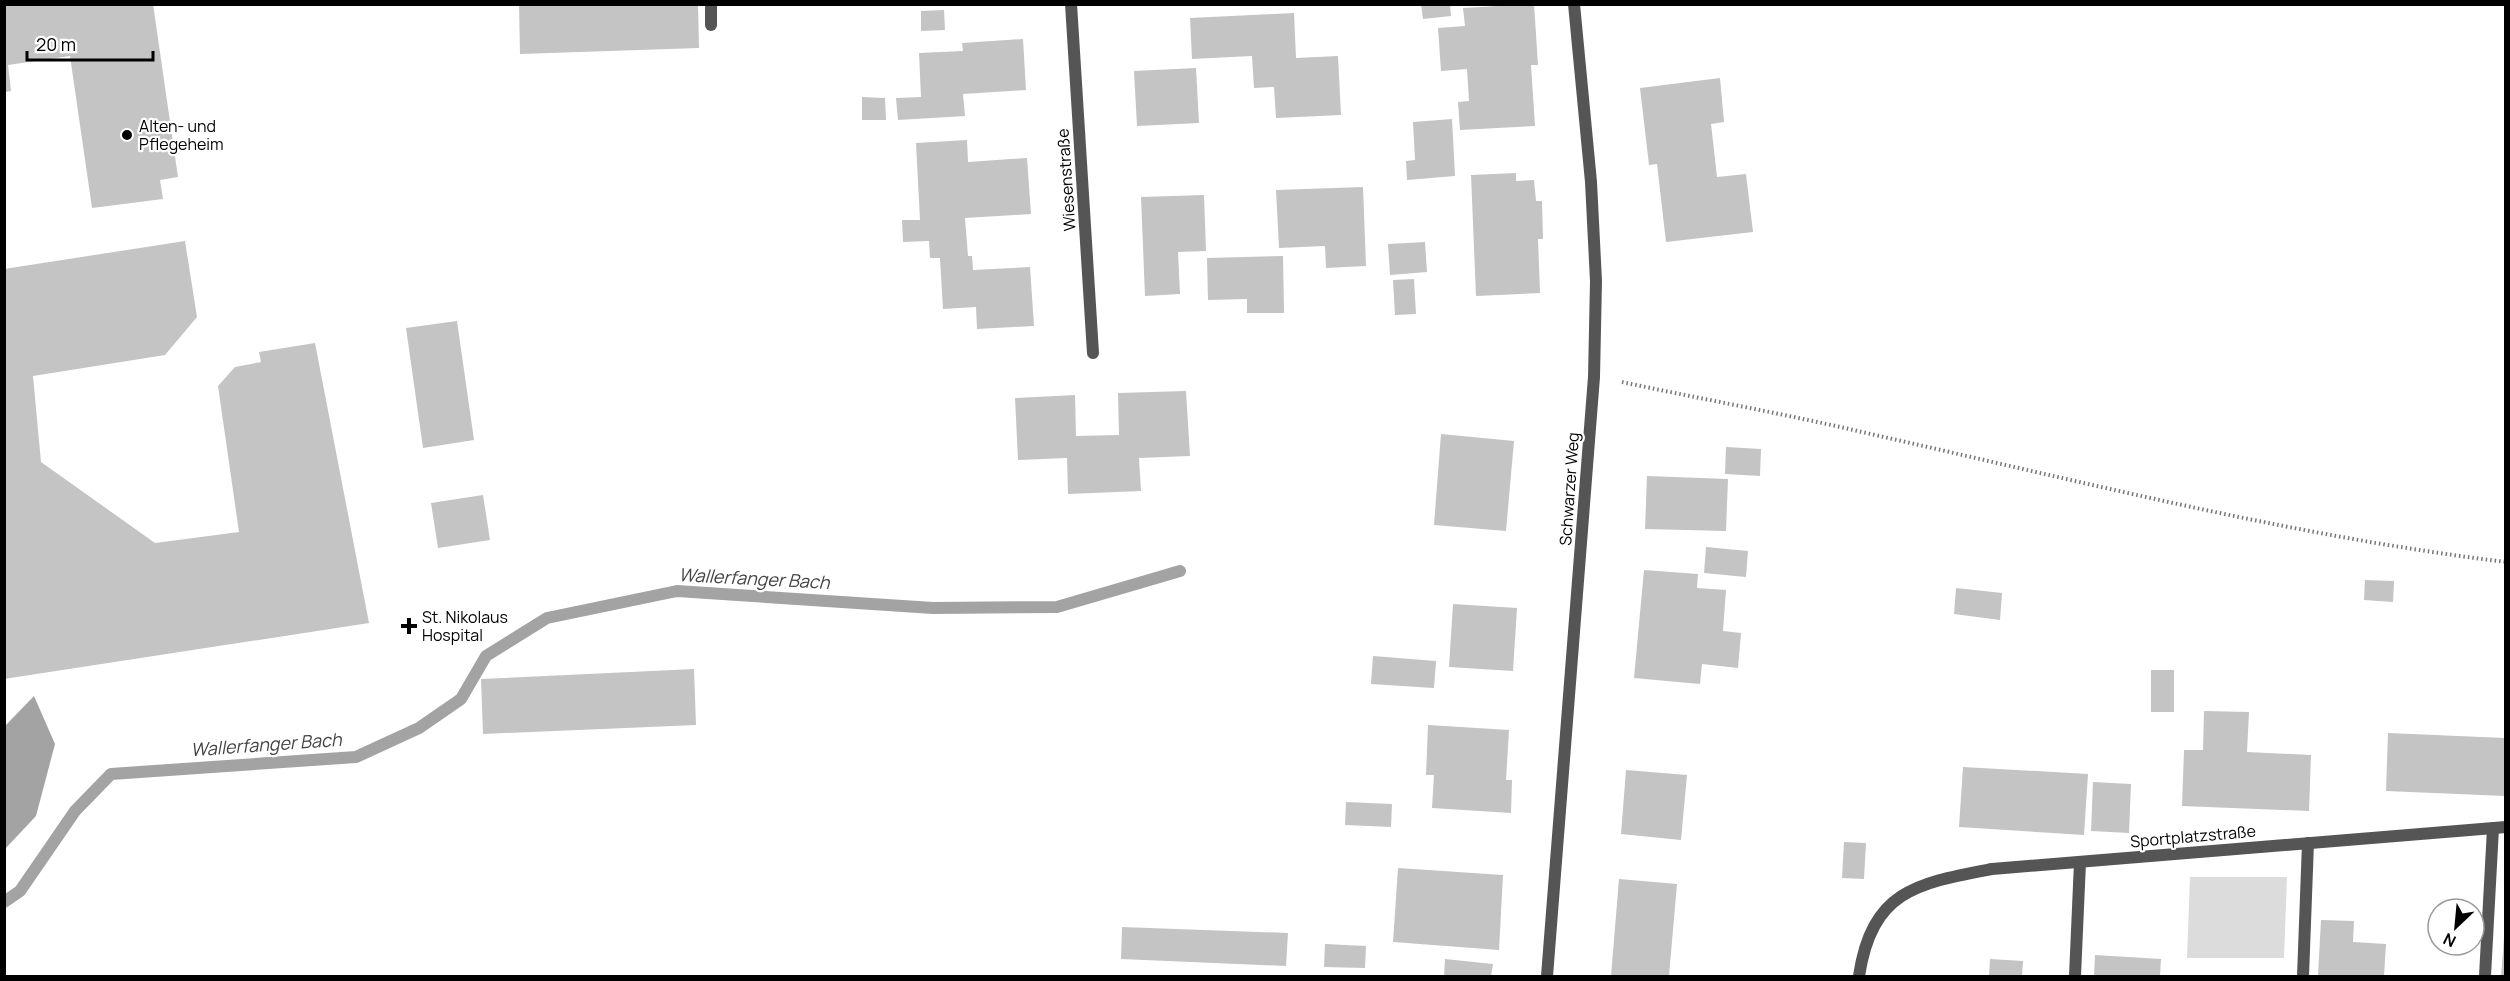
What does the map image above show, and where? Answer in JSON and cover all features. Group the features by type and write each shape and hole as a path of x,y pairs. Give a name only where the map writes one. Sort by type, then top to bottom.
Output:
{"street":[{"path":"711,4 711,25"},
{"name":"Wiesenstraße","path":"1071,4 1093,353"},
{"name":"Schwarzer Weg","path":"1547,976 1594,377 1596,281 1592,182 1574,4"},
{"name":"Sportplatzstraße","path":"1859,976 1862,956 1877,922 1900,894 1937,879 1992,869 2499,828 2485,976"},
{"path":"2303,976 2308,843"},
{"path":"2075,976 2080,862"}],"path":[{"path":"1594,377 1871,434 2185,506 2418,551 2505,562"}],"shaded area":[{"path":"34,696 55,744 36,816 5,849 5,726"},
{"path":"2190,877 2287,877 2284,958 2187,958"}],"building":[{"name":"Alten- und Pflegeheim","path":"5,4 153,4 178,177 160,180 163,199 92,208 70,56 8,65 11,91 5,92"},
{"path":"519,4 698,4 699,48 520,54"},
{"path":"1421,4 1450,4 1451,16 1423,19"},
{"path":"1534,4 1538,65 1531,65 1535,126 1460,130 1458,102 1469,101 1467,69 1441,71 1438,28 1465,26 1463,8"},
{"path":"944,10 945,30 921,31 921,11"},
{"path":"1294,13 1296,58 1338,56 1341,115 1276,118 1274,87 1254,88 1252,56 1192,59 1190,18"},
{"path":"1023,39 1026,90 963,94 965,116 898,120 896,98 921,97 919,53 963,51 962,43"},
{"path":"1196,68 1199,123 1137,126 1134,71"},
{"path":"1720,78 1724,122 1711,124 1717,177 1746,174 1753,232 1666,242 1657,164 1649,165 1640,88"},
{"path":"862,97 885,98 886,120 862,120"},
{"path":"1452,119 1455,176 1407,180 1406,161 1415,160 1413,122"},
{"path":"967,140 968,162 1027,158 1031,214 965,218 968,256 972,256 973,270 1030,267 1034,326 977,329 976,307 943,309 940,258 930,258 929,241 903,242 902,220 920,220 916,143"},
{"path":"1516,173 1516,181 1534,180 1536,201 1542,201 1543,239 1538,239 1540,293 1476,296 1471,175"},
{"path":"1363,187 1366,266 1326,268 1325,246 1279,248 1276,190"},
{"path":"1204,195 1206,251 1178,252 1180,294 1145,296 1141,197"},
{"path":"185,241 197,317 165,355 33,376 41,462 155,543 239,532 218,386 235,367 261,362 259,352 315,343 369,623 4,679 4,269"},
{"path":"1425,242 1427,272 1390,275 1388,244"},
{"path":"1283,256 1284,313 1247,313 1247,299 1208,300 1207,258"},
{"path":"1414,279 1416,314 1395,315 1393,280"},
{"path":"457,321 474,440 423,448 406,328"},
{"path":"1186,391 1190,456 1139,458 1141,491 1068,494 1067,458 1018,460 1015,398 1075,395 1076,436 1119,435 1118,393"},
{"path":"1441,434 1514,441 1506,531 1434,525"},
{"path":"1726,447 1761,449 1760,476 1725,474"},
{"path":"1647,476 1728,479 1726,531 1645,529"},
{"path":"483,495 490,540 438,548 431,503"},
{"path":"1706,547 1748,551 1746,577 1704,573"},
{"path":"1644,570 1698,574 1697,588 1726,590 1723,631 1741,633 1738,668 1702,664 1700,684 1634,678"},
{"path":"2365,580 2394,581 2393,602 2364,600"},
{"path":"1956,588 2002,593 2000,620 1954,614"},
{"path":"1453,604 1517,608 1513,671 1449,667"},
{"path":"1373,656 1436,661 1434,688 1371,684"},
{"path":"694,669 696,725 483,734 481,679"},
{"path":"2151,670 2174,670 2174,712 2151,712"},
{"path":"2204,711 2249,712 2247,752 2311,755 2309,811 2182,806 2184,750 2203,750"},
{"path":"1428,725 1509,730 1506,780 1512,780 1511,813 1432,808 1434,775 1426,775"},
{"path":"2388,733 2505,738 2505,796 2386,791"},
{"path":"1963,767 2088,774 2084,835 1959,827"},
{"path":"1626,770 1687,775 1681,840 1621,834"},
{"path":"2093,782 2131,784 2129,833 2091,831"},
{"path":"1346,802 1392,804 1391,827 1345,825"},
{"path":"1844,842 1866,843 1864,879 1842,878"},
{"path":"1398,868 1503,875 1499,950 1393,942"},
{"path":"1619,879 1677,884 1669,976 1611,976"},
{"path":"2321,920 2354,921 2353,942 2386,944 2384,976 2318,976"},
{"path":"1122,927 1288,933 1286,966 1121,959"},
{"path":"2504,936 2505,976 2501,976 2503,952"},
{"path":"1325,944 1366,946 1365,968 1324,967"},
{"path":"2095,955 2161,959 2160,976 2094,976"},
{"path":"1445,959 1493,964 1491,976 1444,976"},
{"path":"1990,959 2023,961 2022,976 1989,976"}],"waterway":[{"name":"Wallerfanger Bach","path":"4,902 20,891 75,811 111,774 356,757 419,728 461,699 486,656 547,618 677,591 933,608 1057,607 1180,571"}],"place":[{"name":"Alten- und Pflegeheim","path":"127,135"},
{"name":"St. Nikolaus Hospital","path":"409,626"}]}
